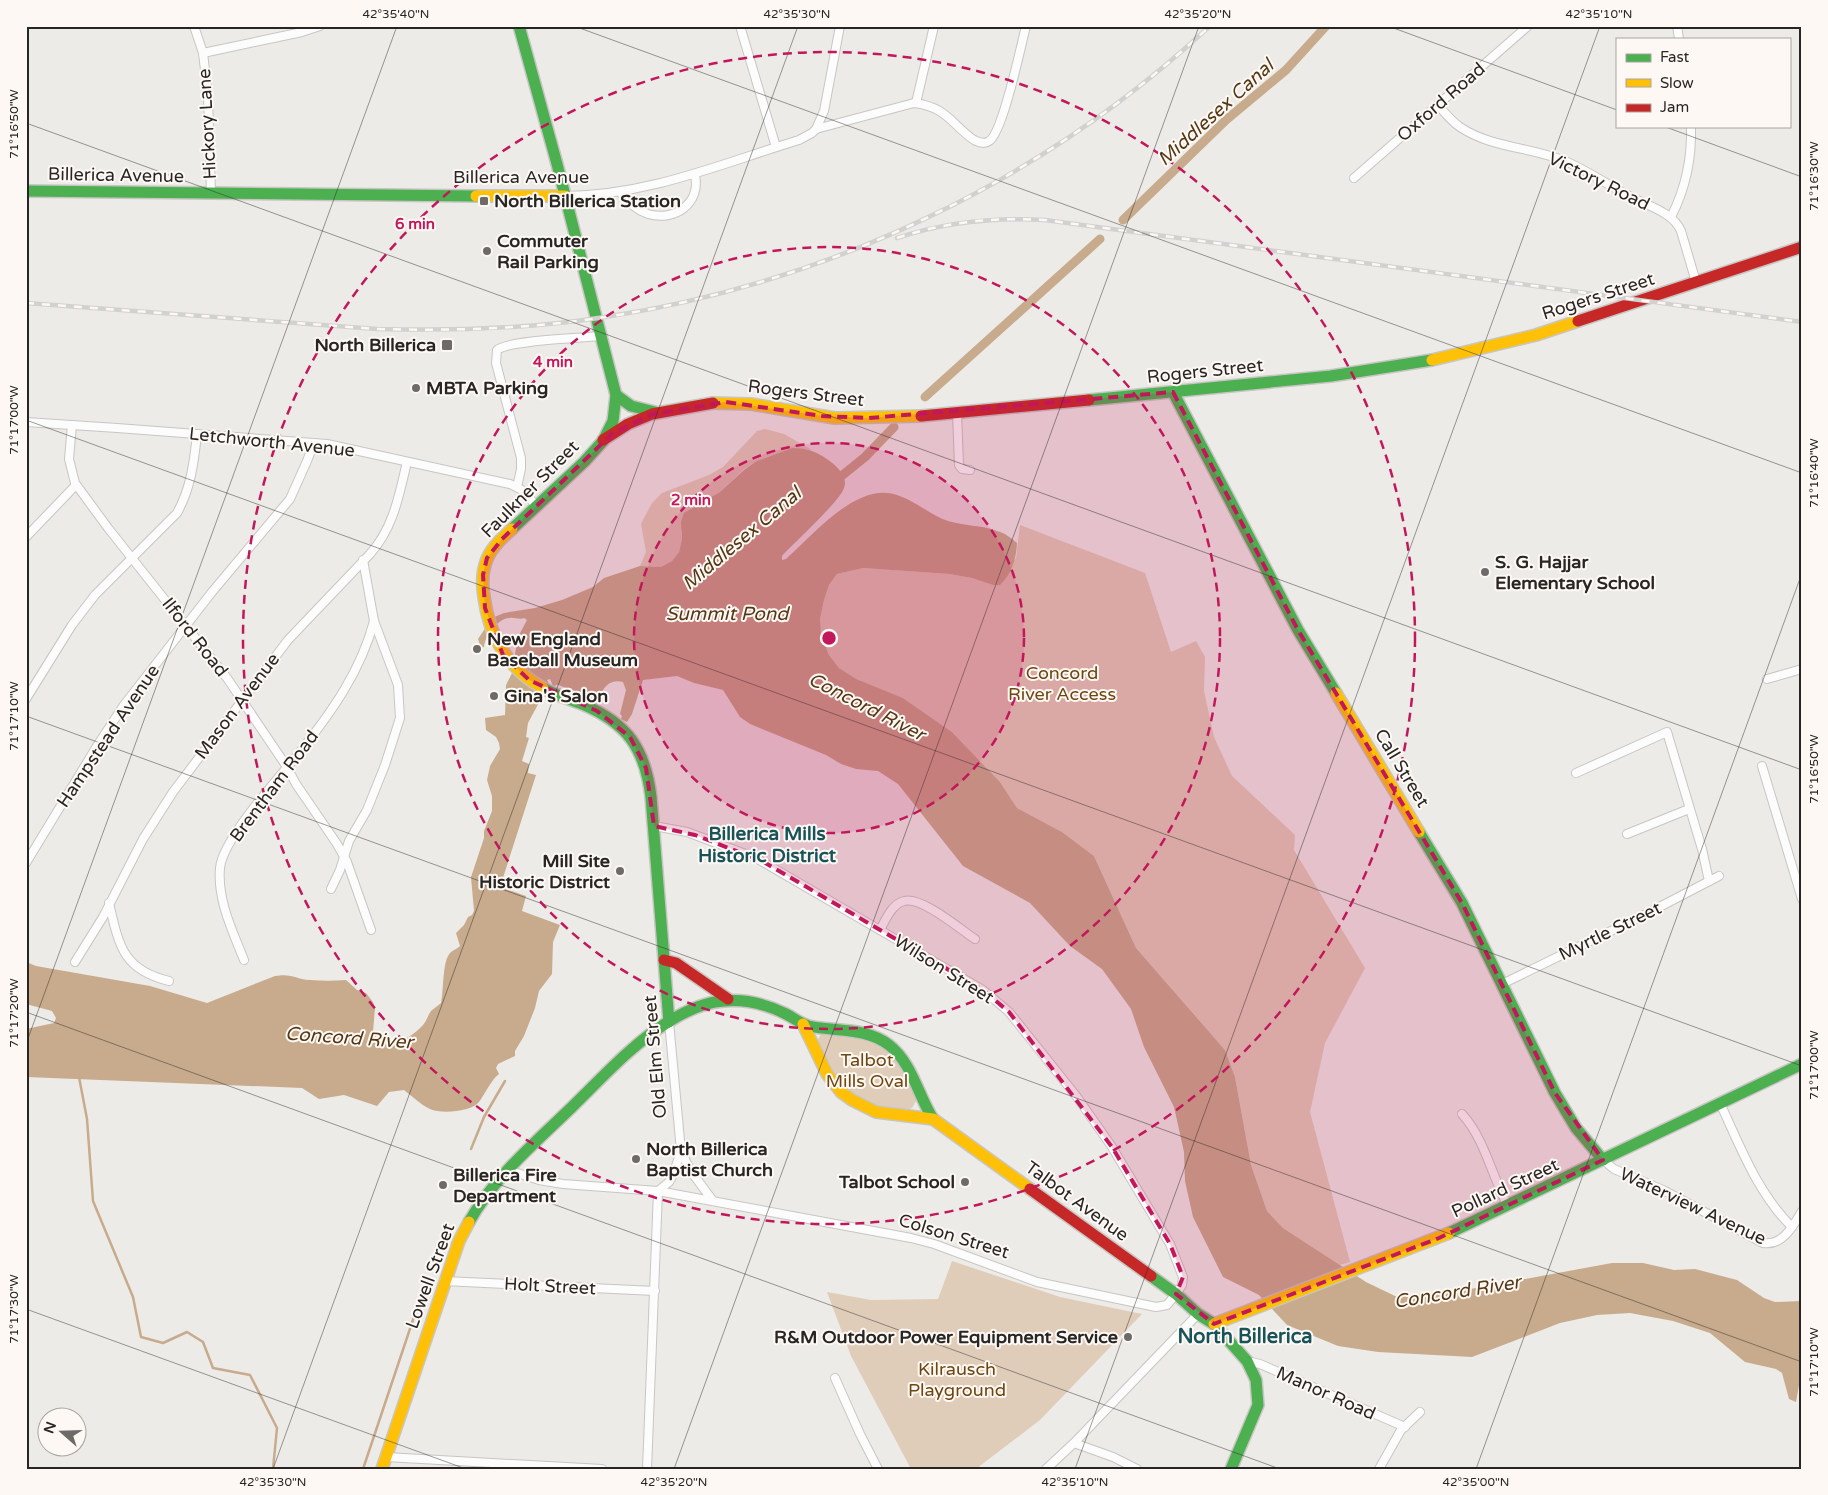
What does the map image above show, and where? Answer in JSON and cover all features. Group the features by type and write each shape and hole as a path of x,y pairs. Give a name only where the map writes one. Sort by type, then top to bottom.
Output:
{"main road":[{"path":"519,26 616,395 616,412 613,423 603,440"},
{"name":"Billerica Avenue","path":"26,190 210,194 565,196"},
{"name":"Rogers Street","path":"603,440 628,424 660,412 726,402 842,418 896,418 1331,376 1441,359 1536,335 1802,247"},
{"name":"Call Street","path":"1173,392 1298,630 1458,896 1555,1094 1576,1128 1603,1160"},
{"path":"616,395 625,403 638,409 660,412"},
{"name":"Faulkner Street","path":"546,690 528,680 513,668 500,648 490,627 483,585 484,568 487,558 498,543 582,464 603,440"},
{"name":"Old Elm Street","path":"546,690 602,713 614,722 630,737 640,753 646,768 650,786 654,826 668,1022"},
{"name":"Talbot Avenue","path":"664,960 676,963 728,999"},
{"name":"Talbot Avenue","path":"668,1022 705,1004 728,999 748,1001 767,1006 784,1013 802,1024 867,1033 889,1045 896,1052 910,1072 924,1106 933,1120"},
{"name":"Lowell Street","path":"382,1469 444,1281 459,1241 472,1216 493,1186 508,1170 620,1060 668,1022"},
{"name":"Talbot Avenue","path":"802,1024 811,1038 827,1075 840,1092 876,1112 914,1115 933,1120 1176,1294 1198,1314"},
{"name":"Pollard Street","path":"1214,1324 1439,1238 1802,1064"},
{"path":"1198,1314 1214,1324 1247,1361 1256,1380 1258,1405 1231,1469"}],"street":[{"name":"Hickory Lane","path":"194,26 203,52 208,96 210,194"},
{"path":"203,52 302,32 320,26"},
{"path":"740,26 776,147"},
{"path":"816,129 824,111 840,26"},
{"path":"916,103 934,26"},
{"name":"Billerica Avenue","path":"565,196 620,192 649,187 695,175 806,137 816,129 890,108 916,103 944,113 974,140 987,142 991,140 997,129 1014,76 1026,26"},
{"name":"Oxford Road","path":"1354,178 1528,26"},
{"name":"Victory Road","path":"1438,105 1454,122 1469,133 1492,142 1541,153 1566,161 1671,217 1681,231 1696,282"},
{"path":"1671,217 1681,195 1688,171 1691,128"},
{"path":"620,192 630,204 648,214 666,215 685,208 694,196 697,184 695,175"},
{"path":"517,487 521,469 521,458 496,363 497,350 503,346 518,343 602,336"},
{"path":"957,413 958,465 962,469 970,470"},
{"name":"Letchworth Avenue","path":"26,422 335,445 499,481 524,491 536,506"},
{"name":"Ilford Road","path":"72,425 69,459 76,485 227,678 287,767 296,784 344,856 356,883 371,930"},
{"path":"26,699 72,625 95,595 168,525 178,513 186,497 191,479 197,434"},
{"name":"Hampstead Avenue","path":"26,862 124,705 186,626 290,500 308,462 314,443"},
{"name":"Mason Avenue","path":"75,962 109,903 128,864 160,811 294,632 378,544 391,521 407,462"},
{"path":"26,537 76,485"},
{"path":"332,889 349,841 367,810 385,765 397,731 400,708 396,679 374,621 364,560"},
{"name":"Brentham Road","path":"244,960 223,902 220,865 233,838 338,701 362,657 374,621"},
{"path":"1767,679 1802,669"},
{"path":"1576,773 1667,732 1702,850 1709,881"},
{"path":"1762,766 1802,898"},
{"path":"1627,834 1689,809"},
{"name":"Wilson Street","path":"654,826 687,832 756,858 983,990 1008,1012 1077,1098 1112,1147 1165,1236 1182,1270 1182,1285 1176,1294"},
{"name":"Myrtle Street","path":"1502,984 1719,876"},
{"path":"880,930 891,910 904,901 911,900 918,901 975,939"},
{"path":"109,903 119,937 129,960 147,974 170,981"},
{"name":"Old Elm Street","path":"658,1192 673,1175 681,1151 668,1022"},
{"path":"1720,1103 1745,1157 1772,1205 1792,1227"},
{"path":"1462,1114 1469,1121 1476,1134 1508,1206"},
{"path":"681,1151 690,1170 713,1200"},
{"name":"Waterview Avenue","path":"1603,1160 1621,1173 1669,1194 1763,1243 1769,1244 1779,1241 1792,1227 1802,1211"},
{"name":"Colson Street","path":"508,1170 539,1180 563,1184 658,1192 713,1200 911,1238 934,1244 1037,1282 1156,1307 1167,1305 1176,1294"},
{"path":"647,1469 658,1192"},
{"name":"Holt Street","path":"444,1281 655,1291"},
{"path":"1046,1469 1074,1443 1198,1314"},
{"name":"Manor Road","path":"1247,1361 1260,1364 1404,1427"},
{"path":"835,1378 878,1469"},
{"path":"1379,1469 1404,1427 1420,1412"},
{"path":"1074,1443 1113,1457 1137,1469"},
{"path":"386,1457 602,1469"}],"highlighted area":[{"path":"1173,392 1298,630 1462,903 1555,1093 1603,1160 1439,1238 1214,1324 1176,1294 1183,1277 1170,1244 1112,1147 1009,1012 983,990 762,861 695,835 654,826 646,768 630,737 597,711 529,680 503,655 485,608 483,575 487,558 502,539 613,433 652,414 726,402 822,416 869,418"}],"green space":[{"path":"765,429 784,434 812,450 792,448 758,461 744,469 720,492 705,502 692,507 681,532 682,539 679,552 672,561 661,567 640,566 646,552 641,524 652,503 662,493 709,475 723,467 757,431"},
{"name":"Concord River Access","path":"1020,525 1145,573 1171,652 1196,641 1205,657 1204,691 1214,737 1232,776 1295,835 1294,850 1365,968 1325,1043 1310,1112 1350,1262 1340,1265 1283,1228 1267,1211 1251,1165 1235,1077 1225,1050 1136,948 1094,856 1062,832 1017,808 1000,782 952,732 903,698 856,680 839,668 829,655 821,634 820,619 829,585 837,574 863,568 949,574 972,578 993,585 1016,558"},
{"name":"Talbot Mills Oval","path":"830,1028 889,1045 916,1094 916,1101 912,1108 887,1113 840,1092 816,1042 822,1033"},
{"name":"Kilrausch Playground","path":"952,1261 1060,1297 1142,1314 1040,1420 976,1469 911,1469 851,1356 827,1292 871,1300 938,1299"}],"water":[{"path":"792,448 817,453 834,464 844,477 845,484 835,502 782,556 782,560 786,559 822,525 851,503 867,496 882,493 897,495 948,521 1000,532 1017,543 1013,566 1008,576 1000,585 949,574 863,568 837,574 829,585 820,619 821,634 829,655 839,668 856,679 903,698 952,732 1000,782 1017,808 1062,832 1094,856 1136,948 1225,1050 1235,1077 1251,1165 1267,1211 1283,1228 1366,1282 1395,1296 1465,1290 1612,1263 1643,1263 1674,1270 1695,1269 1737,1280 1764,1298 1775,1302 1802,1301 1802,1368 1796,1402 1789,1399 1782,1373 1776,1369 1745,1362 1710,1333 1673,1321 1630,1313 1597,1315 1560,1323 1472,1357 1378,1352 1338,1346 1287,1325 1259,1295 1223,1277 1193,1217 1185,1181 1184,1152 1174,1107 1144,1047 1131,1009 1102,969 1070,946 1030,903 963,866 898,784 878,771 856,769 841,764 826,755 750,724 740,717 723,690 694,683 677,676 643,680 632,714 627,722 621,719 622,716 620,714 626,690 623,682 618,681 608,685 599,699 558,685 553,686 550,679 547,680 549,684 528,723 526,737 529,738 522,761 529,764 528,773 536,775 500,887 526,896 522,911 560,925 553,942 552,974 539,991 535,1008 524,1036 515,1051 515,1056 498,1064 496,1068 499,1074 475,1105 463,1110 435,1111 423,1105 404,1090 389,1092 377,1106 344,1095 319,1099 302,1088 26,1077 26,1029 54,1023 56,1018 52,1011 26,1004 26,962 36,966 150,986 207,1003 275,976 286,975 314,980 346,980 357,990 366,993 373,1002 375,1008 373,1032 378,1039 391,1043 398,1042 412,1035 424,1023 431,1011 441,1003 447,957 460,946 456,933 474,911 471,877 484,838 484,831 492,811 492,796 487,780 490,766 500,749 496,737 486,730 485,718 505,715 506,685 515,667 518,637 527,620 524,618 511,618 500,621 489,633 484,647 481,648 478,639 492,618 504,613 535,608 562,600 593,587 604,578 640,566 661,567 672,561 679,552 682,539 681,522 684,513 720,492 757,461"}],"waterway":[{"name":"Middlesex Canal","path":"1123,220 1226,120 1286,70 1326,26"},
{"name":"Middlesex Canal","path":"925,397 1100,239"},
{"name":"Middlesex Canal","path":"834,482 865,457 894,427"},
{"path":"79,1077 87,1119 93,1201 133,1297 141,1337 163,1343 187,1332 203,1342 213,1368 250,1375 277,1428 273,1469"},
{"path":"471,1149 484,1117 505,1081"},
{"path":"363,1469 425,1284"}],"railway":[{"path":"26,303 377,329 434,330 520,327 576,321 688,301 771,279 851,251 929,217 1004,177 1077,132 1145,82 1210,26"},
{"path":"897,238 951,224 1007,219 1045,220 1802,322"}],"traffic: fast":[{"path":"512,529 584,462 603,441 613,421 616,395 557,164 519,26"},
{"path":"26,191 476,196"},
{"path":"1089,400 1331,376 1432,360"},
{"path":"1173,392 1298,630 1336,693"},
{"path":"616,395 631,406 655,412"},
{"path":"543,688 598,711 611,720 631,739 644,764 651,797 669,1022"},
{"path":"1419,832 1462,903 1555,1093 1576,1128 1603,1160"},
{"path":"469,1222 490,1190 516,1161 629,1051 674,1018 709,1003 732,1001 756,1003 778,1010 809,1026 861,1033 880,1039 897,1052 909,1070 933,1119"},
{"path":"1449,1233 1802,1064"},
{"path":"1151,1276 1176,1294 1198,1314 1214,1324 1247,1361 1256,1380 1258,1405 1231,1469"}],"traffic: slow":[{"path":"476,196 565,196"},
{"path":"1432,360 1536,335 1578,321"},
{"path":"713,403 751,404 835,418 921,416"},
{"path":"512,529 501,539 489,555 483,573 483,592 490,625 502,650 520,671 543,688"},
{"path":"1336,693 1419,832"},
{"path":"803,1024 827,1074 841,1092 852,1100 876,1112 933,1119 1030,1189"},
{"path":"382,1469 459,1241 469,1222"},
{"path":"1214,1324 1449,1233"}],"traffic: jam":[{"path":"1578,321 1802,247"},
{"path":"921,416 1089,400"},
{"path":"603,440 628,424 652,414 713,403"},
{"path":"664,960 676,963 728,999"},
{"path":"1030,1189 1151,1276"}],"place":[{"name":"North Billerica Station","path":"484,201"},
{"name":"Commuter Rail Parking","path":"487,251"},
{"name":"North Billerica","path":"447,345"},
{"name":"MBTA Parking","path":"416,388"},
{"name":"S. G. Hajjar Elementary School","path":"1485,572"},
{"name":"New England Baseball Museum","path":"477,649"},
{"name":"Gina's Salon","path":"494,696"},
{"name":"Mill Site Historic District","path":"620,871"},
{"name":"North Billerica Baptist Church","path":"636,1159"},
{"name":"Talbot School","path":"965,1182"},
{"name":"Billerica Fire Department","path":"443,1185"},
{"name":"R&M Outdoor Power Equipment Service","path":"1128,1337"}],"district":[{"name":"Billerica Mills Historic District","path":"767,844"},
{"name":"North Billerica","path":"1245,1336"}],"water label":[{"name":"Summit Pond","path":"727,613"},
{"name":"Concord River","path":"867,706"},
{"name":"Concord River","path":"349,1037"},
{"name":"Concord River","path":"1457,1291"}]}
